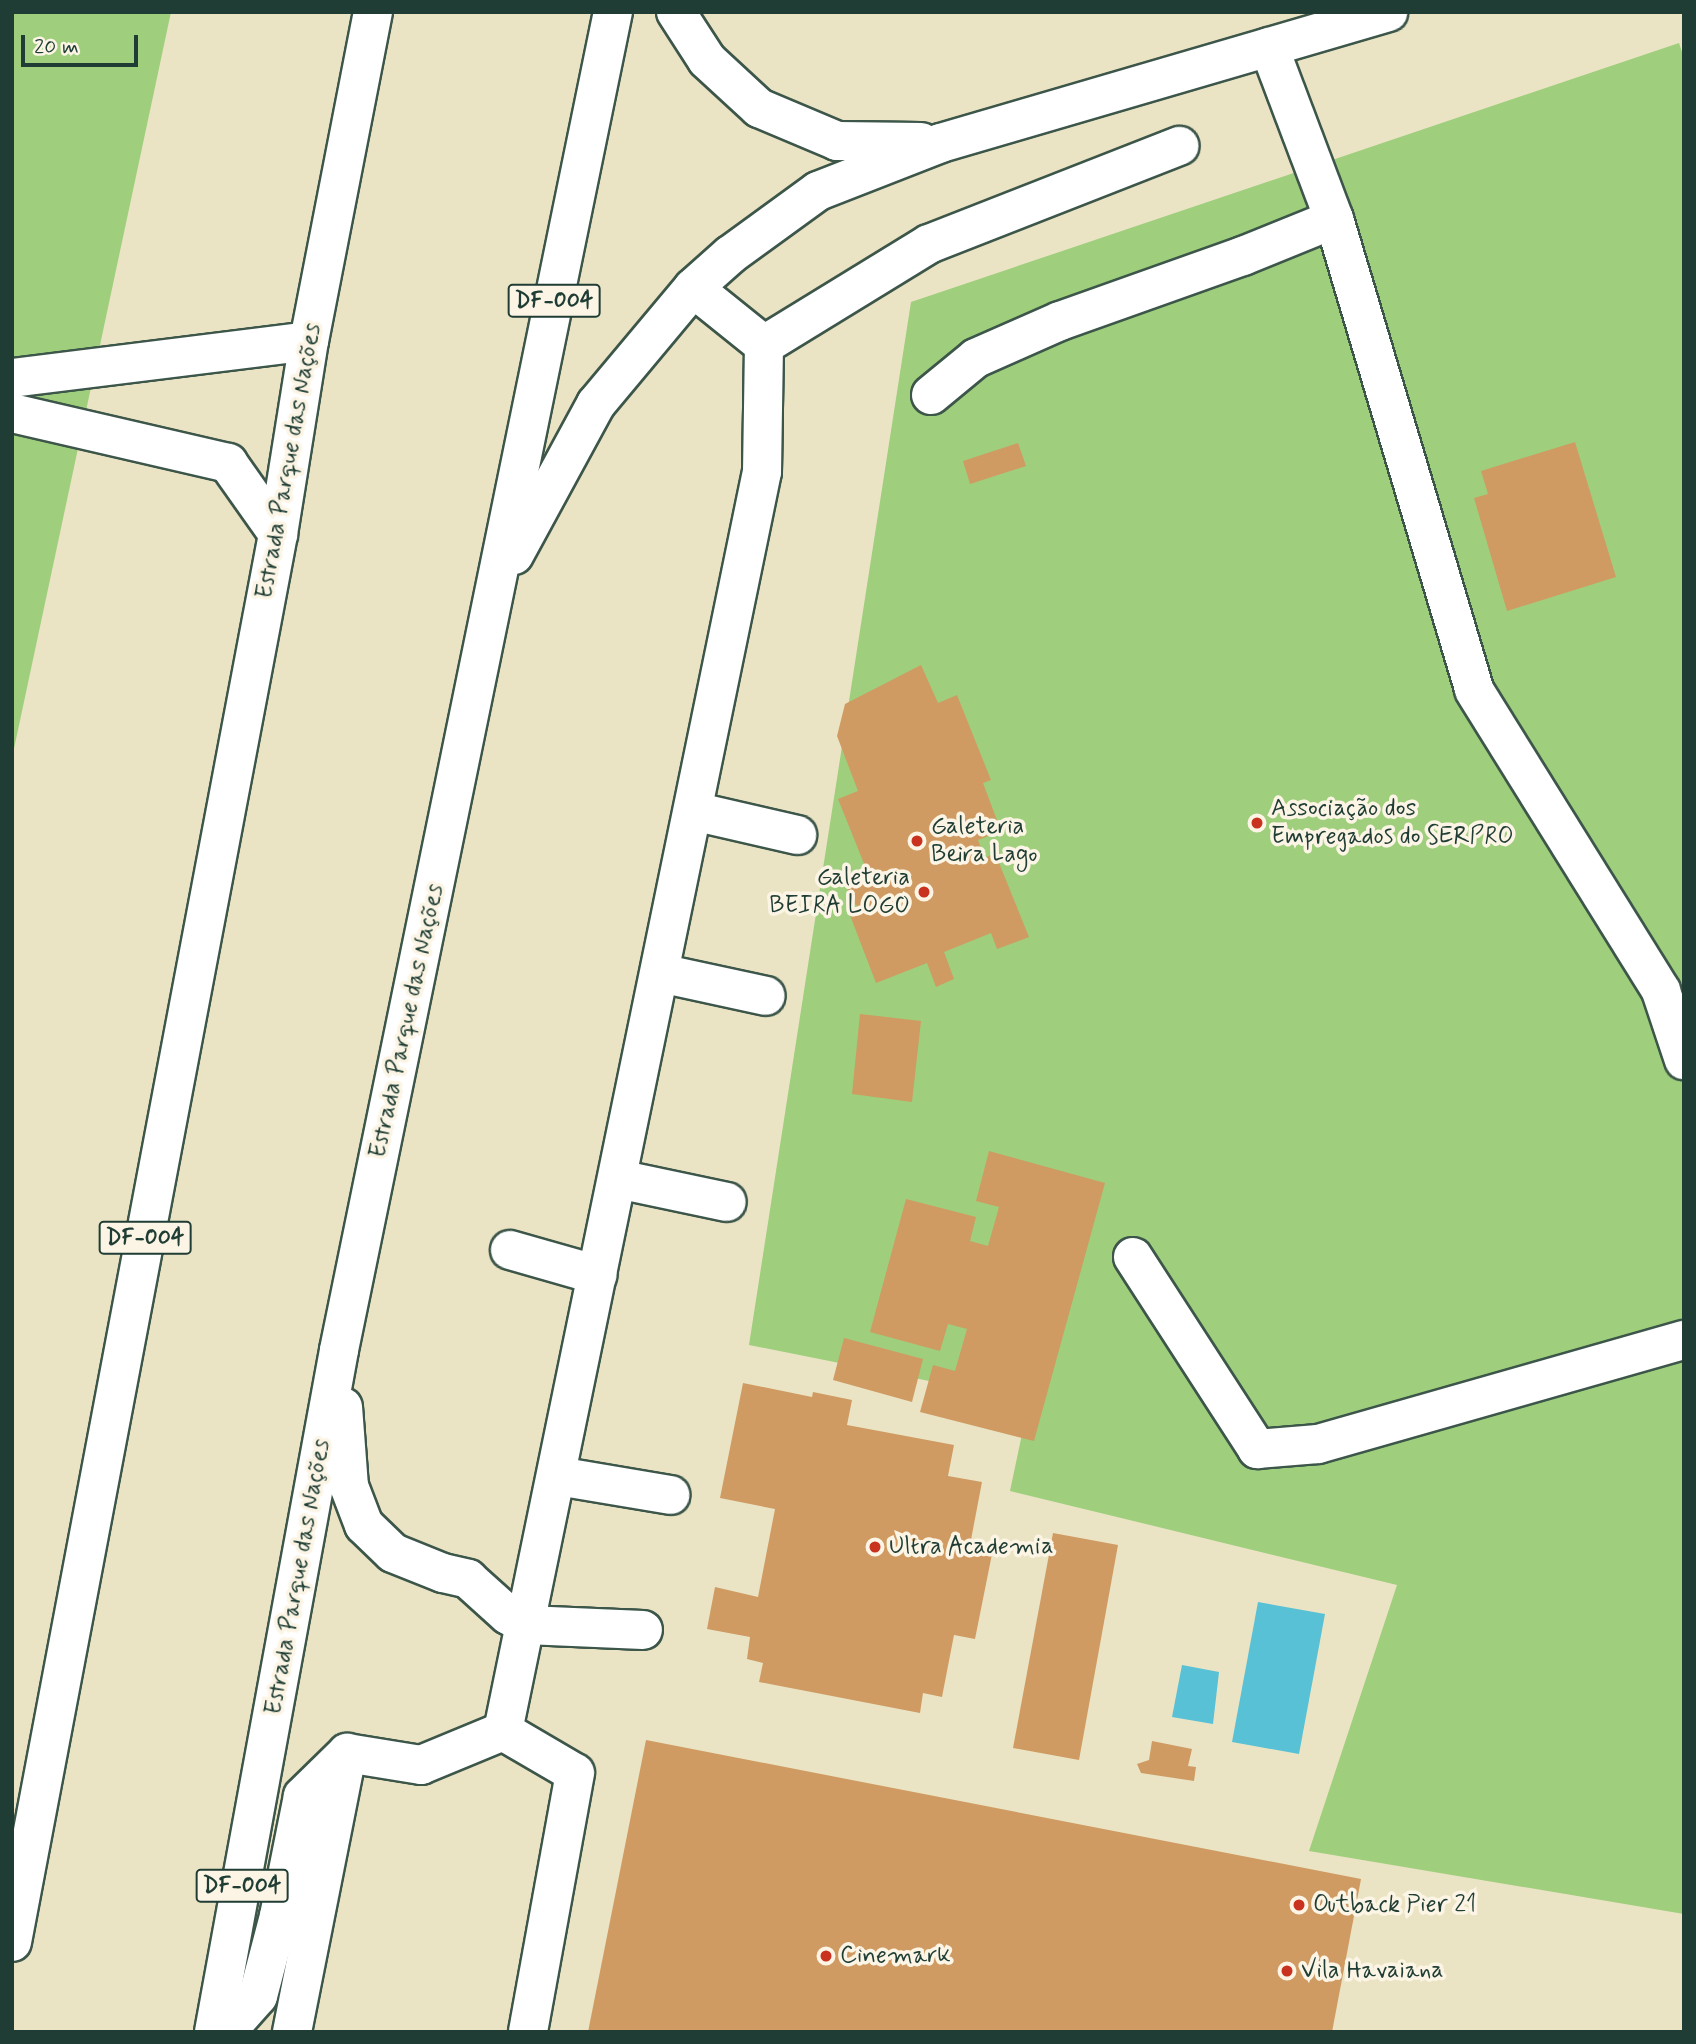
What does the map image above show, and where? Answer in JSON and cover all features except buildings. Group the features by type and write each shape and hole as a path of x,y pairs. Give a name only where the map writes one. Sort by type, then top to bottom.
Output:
{"main road":[{"name":"Estrada Parque das Nações","path":"12,1942 278,534 309,341 373,12"},
{"name":"Estrada Parque das Nações","path":"214,2032 339,1350 613,12"},
{"path":"676,12 707,60 759,108 837,141 941,143"},
{"path":"494,590 596,404 693,288 730,255 818,191 941,143 1372,14"},
{"path":"1269,47 1334,219 1474,690 1661,991 1684,1060"},
{"path":"764,345 929,244 1179,146"},
{"path":"931,395 976,358 1060,321 1243,256 1334,219"},
{"path":"693,288 764,345"},
{"path":"12,378 309,341"},
{"path":"503,1731 762,472 764,345"},
{"path":"12,413 228,463 278,534"},
{"path":"693,811 797,835"},
{"path":"660,972 766,996"},
{"path":"618,1179 727,1202"},
{"path":"510,1250 598,1275"},
{"path":"1133,1257 1257,1449 1318,1444 1684,1340"},
{"path":"339,1350 349,1486 364,1525 393,1553 443,1573 468,1579 508,1615 526,1625 643,1630"},
{"path":"557,1476 670,1495"},
{"path":"347,1753 421,1765 503,1731"},
{"path":"503,1731 575,1773 528,2032"},
{"path":"226,2032 258,1996 303,1796 347,1753"},
{"path":"292,2032 347,1753"}],"green space":[{"path":"12,12 171,12 12,758"},
{"name":"Associação dos Empregados do SERPRO","path":"1679,43 1684,58 1684,1914 1309,1851 1397,1585 1010,1491 1029,1401 749,1345 911,302"}],"water":[{"path":"1258,1602 1325,1614 1299,1754 1232,1742"},
{"path":"1182,1665 1219,1672 1213,1724 1172,1717"}],"place":[{"name":"Associação dos Empregados do SERPRO","path":"1257,823"},
{"name":"Galeteria Beira Lago","path":"917,841"},
{"name":"Galeteria BEIRA LOGO","path":"924,892"},
{"name":"Ultra Academia","path":"875,1547"},
{"name":"Outback Pier 21","path":"1299,1905"},
{"name":"Cinemark","path":"826,1956"},
{"name":"Vila Havaiana","path":"1287,1971"}]}
